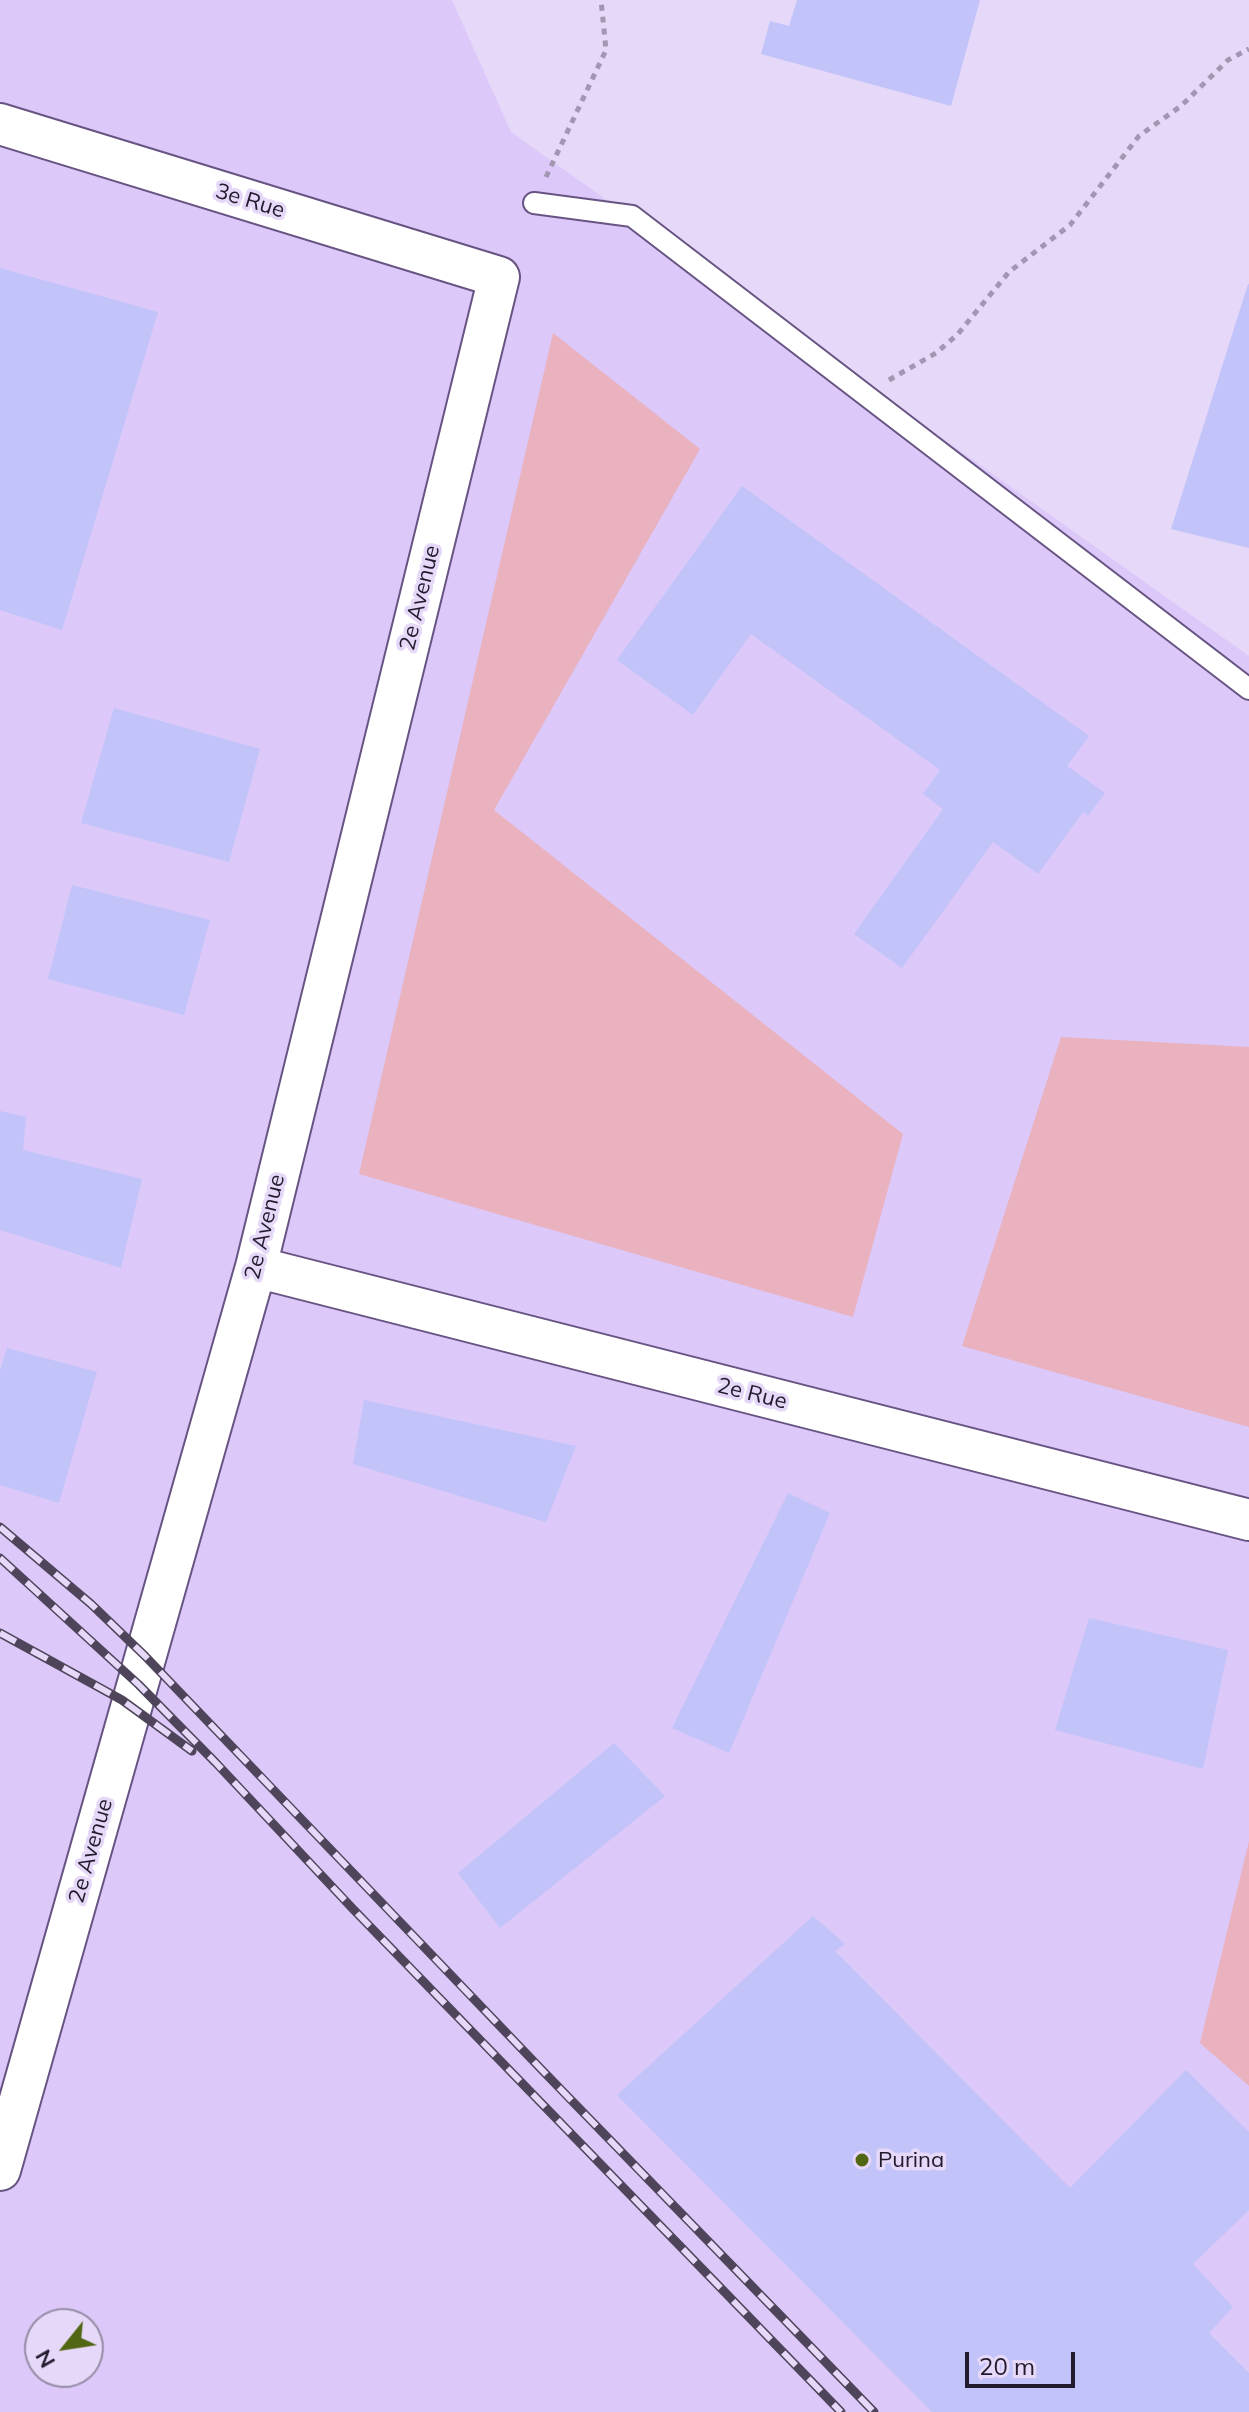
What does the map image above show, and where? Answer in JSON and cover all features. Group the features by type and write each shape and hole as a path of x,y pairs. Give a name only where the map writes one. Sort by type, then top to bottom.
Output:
{"street":[{"name":"3e Rue","path":"0,124 499,277"},
{"name":"2e Avenue","path":"0,2170 256,1267 499,277"},
{"name":"2e Rue","path":"256,1267 1249,1520"}],"lane":[{"path":"534,203 632,216 1249,689"}],"path":[{"path":"534,203 606,50 601,0"},
{"path":"864,394 936,353 957,335 1009,272 1070,225 1139,136 1181,106 1228,60 1249,49"}],"shaded area":[{"path":"0,0 452,0 511,132 1249,656 1249,2412 0,2412"},
{"path":"553,333 700,449 494,810 903,1134 853,1317 359,1174"},
{"path":"1061,1037 1249,1047 1249,1427 962,1346"},
{"path":"1249,1841 1249,2086 1200,2043"}],"building":[{"path":"797,0 980,0 951,106 761,54 770,21 789,26"},
{"path":"0,268 158,312 62,630 0,610"},
{"path":"1249,284 1249,548 1171,529"},
{"path":"742,486 1089,736 1067,766 1105,793 1088,816 1083,812 1038,874 993,842 902,968 854,934 943,809 923,794 940,770 751,634 693,715 617,660"},
{"path":"114,708 260,749 229,862 81,823"},
{"path":"72,885 210,920 184,1015 48,979"},
{"path":"0,1111 26,1117 23,1150 142,1179 121,1268 0,1230"},
{"path":"7,1348 97,1372 59,1503 0,1485 0,1371"},
{"path":"364,1400 576,1446 546,1522 353,1464"},
{"path":"788,1493 830,1513 729,1753 672,1728"},
{"path":"1089,1618 1228,1650 1203,1769 1055,1730"},
{"path":"614,1743 665,1796 500,1928 458,1873"},
{"name":"Purina","path":"813,1916 845,1944 835,1951 1070,2188 1186,2070 1249,2132 1249,2210 1193,2264 1233,2307 1209,2333 1249,2373 1249,2412 932,2412 617,2095"}],"railway":[{"path":"0,1527 91,1604 145,1656 874,2412"},
{"path":"0,1558 138,1684 216,1763 353,1909 841,2412"},
{"path":"0,1633 122,1700 192,1751"}],"place":[{"name":"Purina","path":"862,2160"}]}
